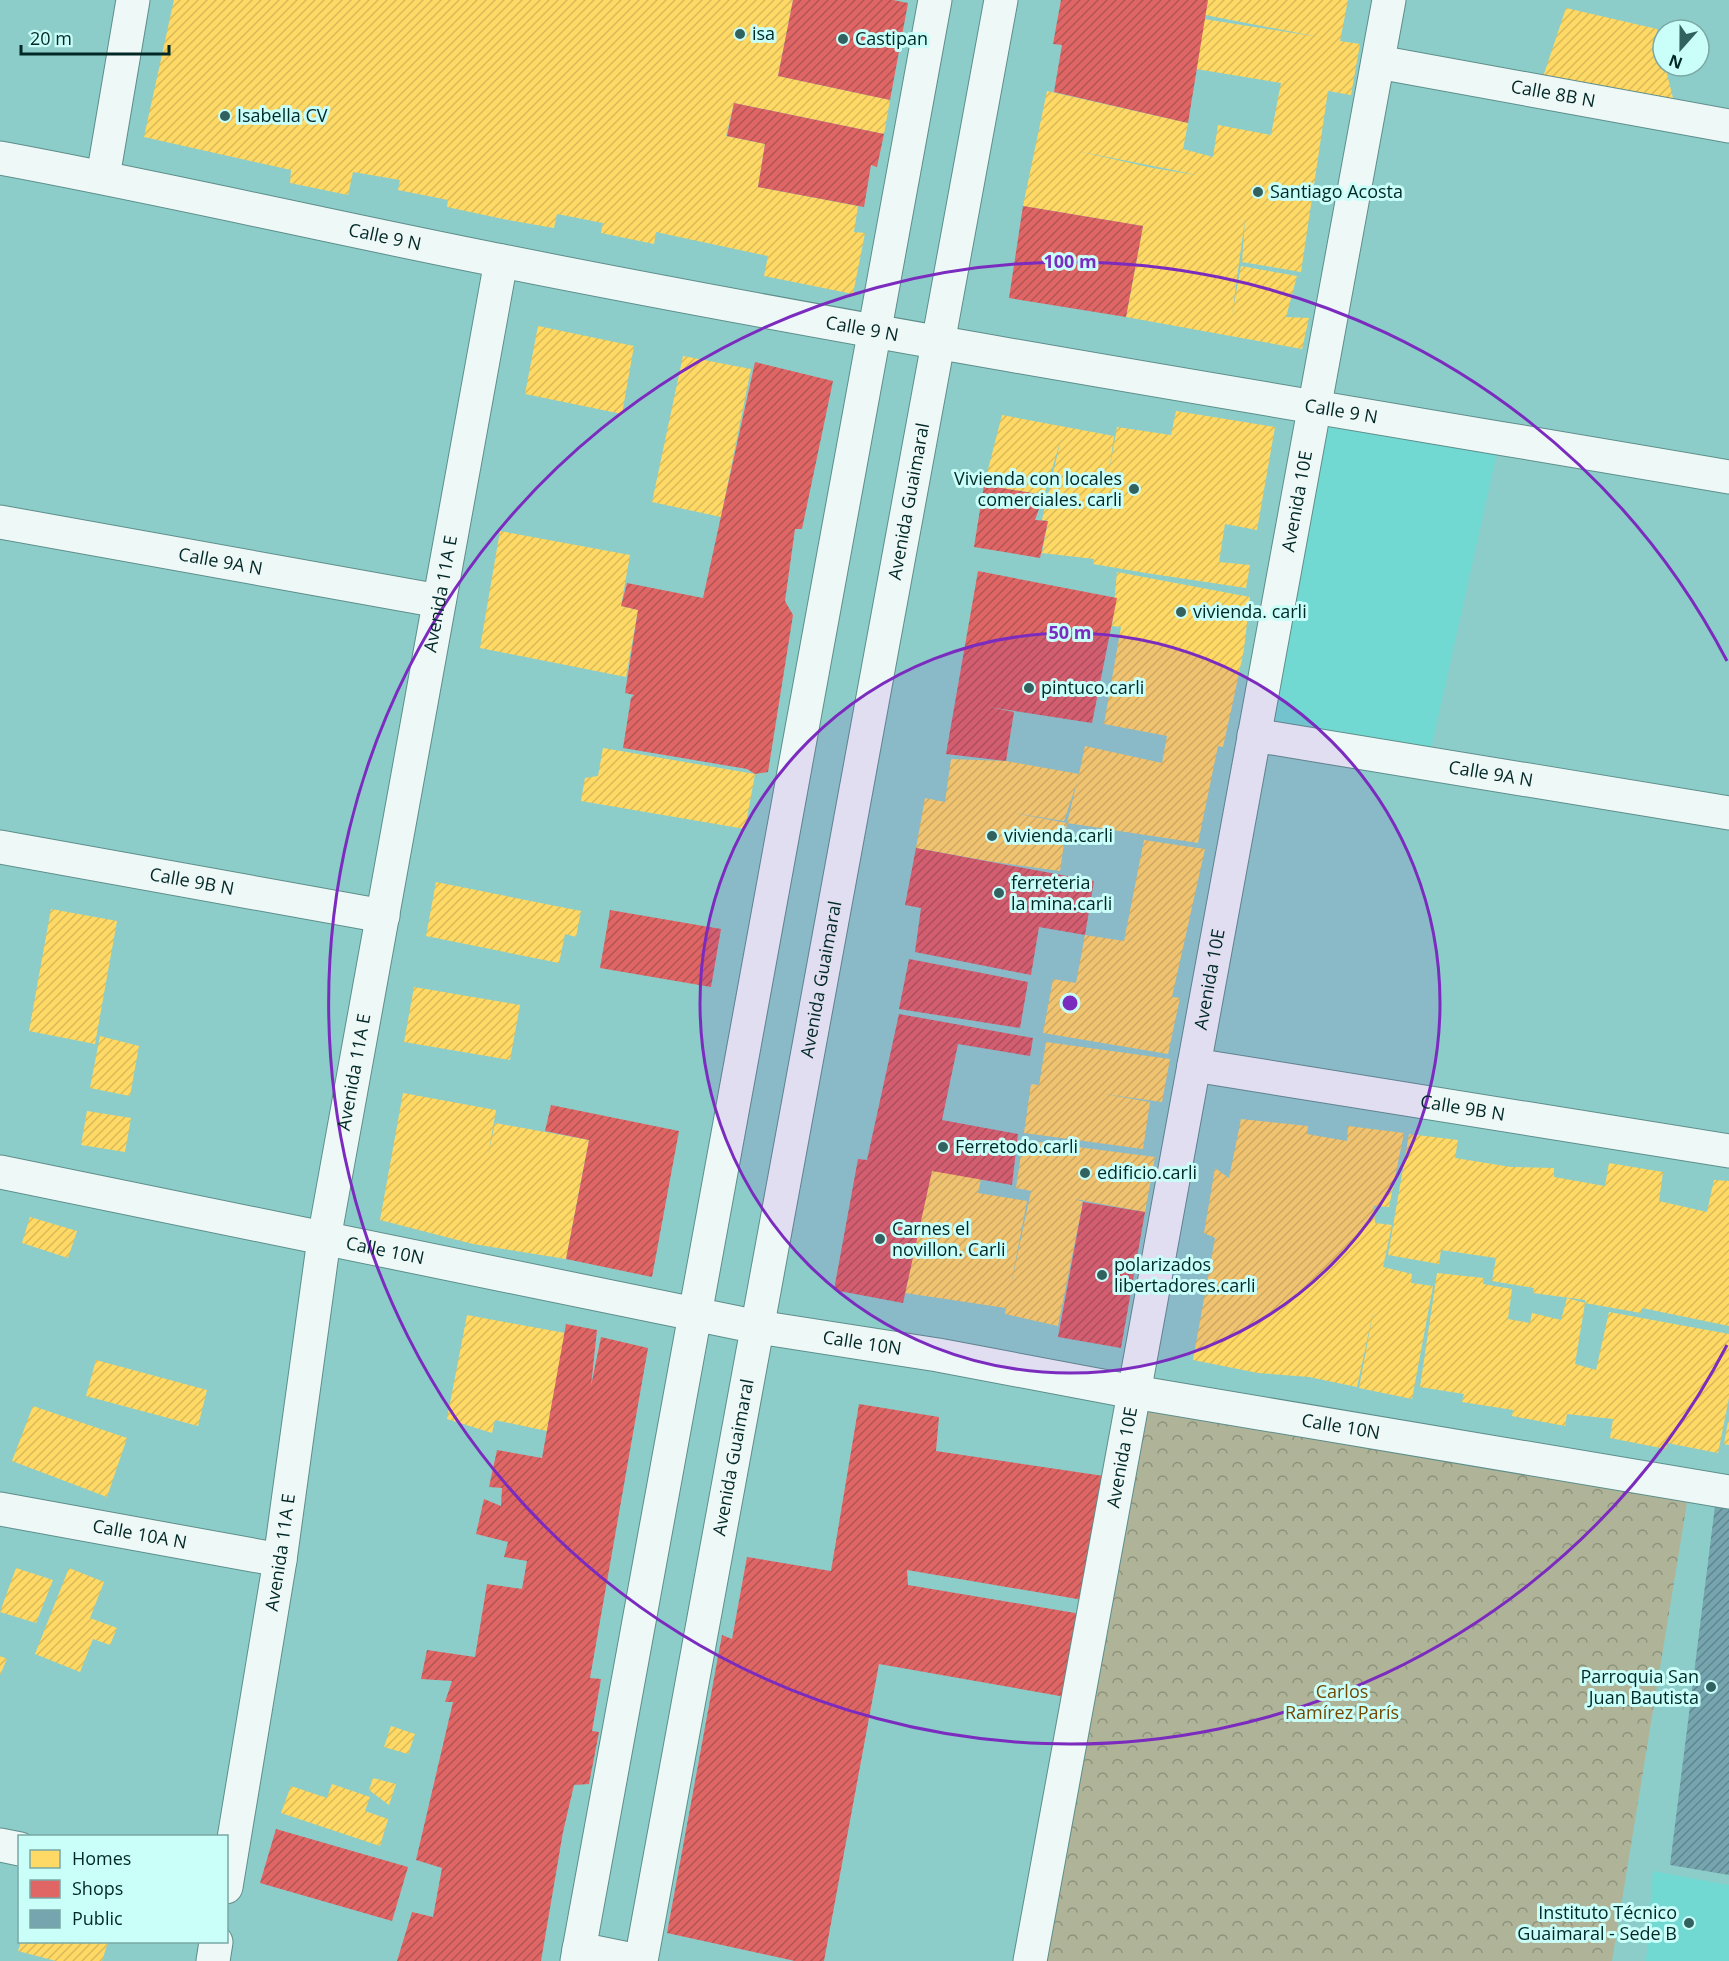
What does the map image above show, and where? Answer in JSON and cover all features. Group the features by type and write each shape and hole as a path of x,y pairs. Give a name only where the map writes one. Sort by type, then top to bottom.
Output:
{"street":[{"path":"103,177 133,0"},
{"path":"640,1961 578,1955 935,0"},
{"name":"Avenida Guaimaral","path":"640,1961 1001,0"},
{"name":"Avenida 10E","path":"1030,1961 1389,0"},
{"name":"Calle 8B N","path":"1378,62 1729,126"},
{"name":"Calle 9 N","path":"0,158 103,177 501,261 873,330 1729,477"},
{"name":"Avenida 11A E","path":"228,1875 280,1560 324,1239 501,261"},
{"name":"Calle 9A N","path":"0,522 439,601"},
{"name":"Calle 9A N","path":"1254,735 1729,813"},
{"name":"Calle 9B N","path":"0,847 383,915"},
{"name":"Calle 9B N","path":"1194,1065 1729,1151"},
{"name":"Calle 10N","path":"0,1172 758,1327 938,1355 1134,1392 1729,1492"},
{"name":"Calle 10A N","path":"0,1509 280,1560"},
{"path":"0,1845 18,1849"},
{"path":"213,1961 216,1943"}],"shaded area":[{"path":"1314,412 1499,444 1429,758 1248,725"},
{"name":"Instituto Técnico Guaimaral - Sede B","path":"1653,1871 1729,1885 1729,1961 1646,1961"}],"green space":[{"name":"Carlos Ramírez París","path":"1128,1404 1688,1497 1612,1961 1037,1961"}],"building: Homes":[{"path":"174,0 793,0 778,76 890,100 884,134 734,103 726,136 765,144 758,187 858,206 854,232 865,233 853,294 764,276 768,256 656,232 654,244 601,233 603,223 557,214 554,228 503,219 447,207 448,200 398,190 400,180 353,172 348,195 290,183 291,170 144,137"},
{"path":"1208,0 1348,0 1340,41 1360,44 1351,95 1328,91 1301,272 1242,262 1245,219 1232,315 1241,266 1297,276 1286,317 1309,318 1302,349 1126,317 1143,226 1023,206 1047,91 1188,123 1183,149 1213,157 1218,125 1271,135 1281,83 1196,69 1204,19 1319,37 1205,15","holes":["1077,151 1196,175 1153,168"]},
{"path":"1566,8 1651,28 1651,78 1668,78 1674,102 1543,77"},
{"path":"538,326 634,346 622,414 525,394"},
{"path":"683,356 751,369 721,517 652,502"},
{"path":"1176,411 1275,427 1257,530 1225,524 1219,562 1250,565 1246,588 1093,564 1094,559 1042,553 1048,521 1042,520 1061,439 1044,495 984,485 1002,415 1114,436 1109,472 1117,427 1171,435"},
{"path":"500,531 630,555 621,606 638,610 626,677 480,648"},
{"path":"1117,572 1250,597 1244,649 1234,697 1223,747 1218,746 1198,843 1067,823 1060,871 916,848 925,798 945,802 951,759 1006,761 1079,774 1085,746 1162,763 1167,736 1104,724 1121,627 1112,626","holes":["1077,782 1067,823 1014,813 1064,821"]},
{"path":"603,748 755,774 745,829 581,801 585,778 598,776"},
{"path":"1144,840 1205,849 1172,997 1180,998 1168,1054 1043,1033 1053,979 1076,983 1085,935 1124,941"},
{"path":"436,882 581,911 576,937 565,934 559,963 426,936"},
{"path":"51,909 117,921 95,1044 29,1031"},
{"path":"414,987 520,1005 510,1060 404,1042"},
{"path":"100,1036 139,1046 130,1096 90,1088"},
{"path":"1046,1042 1170,1059 1162,1102 1103,1094 1150,1102 1143,1149 1024,1133 1031,1084 1039,1085"},
{"path":"403,1093 496,1110 488,1156 495,1123 589,1140 566,1259 473,1244 380,1220"},
{"path":"87,1111 131,1118 125,1152 81,1145"},
{"path":"1241,1119 1308,1126 1307,1134 1347,1141 1348,1126 1404,1133 1389,1207 1374,1206 1375,1223 1392,1225 1383,1267 1412,1274 1411,1283 1433,1286 1412,1399 1359,1388 1374,1308 1357,1387 1309,1377 1258,1373 1193,1360 1215,1238 1204,1233 1215,1168 1229,1178"},
{"path":"1409,1134 1458,1140 1455,1158 1511,1167 1554,1168 1554,1177 1605,1186 1609,1163 1663,1172 1659,1201 1707,1212 1714,1180 1729,1181 1729,1326 1642,1308 1641,1313 1585,1303 1585,1300 1533,1293 1534,1288 1492,1281 1496,1258 1441,1250 1439,1264 1388,1255"},
{"path":"1023,1140 1155,1157 1145,1212 1075,1199 1083,1202 1058,1326 1005,1314 1006,1308 905,1293 932,1168 981,1179 978,1193 1027,1201 1010,1290 1031,1191 1016,1188"},
{"path":"30,1217 77,1231 68,1258 22,1243"},
{"path":"1437,1273 1484,1278 1483,1284 1512,1289 1508,1319 1530,1323 1532,1313 1561,1320 1567,1298 1585,1303 1575,1364 1596,1370 1609,1312 1729,1334 1729,1398 1718,1453 1667,1443 1666,1449 1610,1438 1613,1419 1567,1414 1565,1426 1512,1416 1513,1410 1462,1402 1464,1394 1420,1387"},
{"path":"467,1315 565,1333 547,1431 495,1420 492,1433 447,1419"},
{"path":"96,1360 207,1390 198,1426 86,1396"},
{"path":"33,1406 127,1438 107,1497 12,1461"},
{"path":"1729,1422 1729,1445 1724,1444"},
{"path":"16,1568 53,1580 36,1623 0,1612"},
{"path":"69,1568 104,1582 90,1618 117,1628 110,1645 93,1639 80,1672 35,1654"},
{"path":"0,1656 7,1659 0,1675"},
{"path":"391,1726 415,1734 408,1754 384,1747"},
{"path":"373,1778 396,1784 389,1805 369,1790"},
{"path":"332,1784 370,1797 365,1811 388,1819 380,1846 281,1813 291,1786 327,1798"},
{"path":"21,1943 108,1943 102,1961 56,1961 18,1951"}],"building: Shops":[{"name":"Castipan","path":"793,0 893,0 908,3 890,100 778,76"},
{"path":"1061,0 1208,0 1188,123 1054,92 1062,45 1053,44"},
{"path":"734,103 884,134 877,167 871,165 864,207 758,187 765,144 727,136"},
{"path":"1023,206 1143,226 1126,317 1009,298"},
{"path":"755,362 833,381 802,529 795,529 785,601 793,615 768,772 755,774 747,769 623,748 631,698 634,695 625,693 638,610 621,606 627,583 703,598"},
{"path":"984,485 1044,495 1035,520 1048,521 1040,558 974,547"},
{"path":"978,571 1117,598 1092,723 989,707 1014,712 1006,761 946,754"},
{"name":"ferreteria la mina.carli","path":"916,848 1094,881 1085,935 1039,927 1031,975 915,952 921,908 905,905"},
{"path":"610,910 721,929 711,987 600,968"},
{"path":"909,959 1028,982 1020,1028 899,1009"},
{"path":"899,1014 1033,1038 1030,1056 958,1044 942,1120 1018,1134 1012,1185 932,1171 903,1303 834,1290 858,1159 867,1160"},
{"path":"551,1105 679,1131 652,1277 566,1259 589,1140 545,1131"},
{"name":"polarizados libertadores.carli","path":"1083,1202 1145,1212 1121,1348 1058,1337"},
{"path":"566,1324 597,1330 591,1386 601,1337 648,1348 590,1678 601,1679 592,1731 599,1732 589,1784 574,1785 563,1832 541,1961 397,1961 412,1912 433,1917 442,1868 416,1860 453,1702 445,1702 452,1681 421,1679 427,1650 475,1657 487,1584 522,1589 527,1561 504,1557 508,1542 476,1534 484,1499 501,1506 502,1488 489,1487 497,1450 542,1458"},
{"path":"859,1404 939,1417 936,1451 1104,1476 1089,1601 907,1570 908,1585 1087,1615 1077,1699 879,1664 824,1961 795,1961 667,1933 722,1635 732,1639 747,1557 831,1571"},
{"path":"276,1829 408,1867 392,1921 260,1883"}],"building: Public":[{"name":"Parroquia San Juan Bautista","path":"1715,1506 1729,1509 1729,1875 1670,1865"}],"place":[{"name":"isa","path":"740,34"},
{"name":"Castipan","path":"843,39"},
{"name":"Isabella CV","path":"225,116"},
{"name":"Santiago Acosta","path":"1258,192"},
{"name":"Vivienda con locales comerciales. carli","path":"1134,489"},
{"name":"vivienda. carli","path":"1181,612"},
{"name":"pintuco.carli","path":"1029,688"},
{"name":"vivienda.carli","path":"992,836"},
{"name":"ferreteria la mina.carli","path":"999,893"},
{"name":"Ferretodo.carli","path":"943,1147"},
{"name":"edificio.carli","path":"1085,1173"},
{"name":"Carnes el novillon. Carli","path":"880,1239"},
{"name":"polarizados libertadores.carli","path":"1102,1275"},
{"name":"Parroquia San Juan Bautista","path":"1711,1687"},
{"name":"Instituto Técnico Guaimaral - Sede B","path":"1689,1923"}]}
